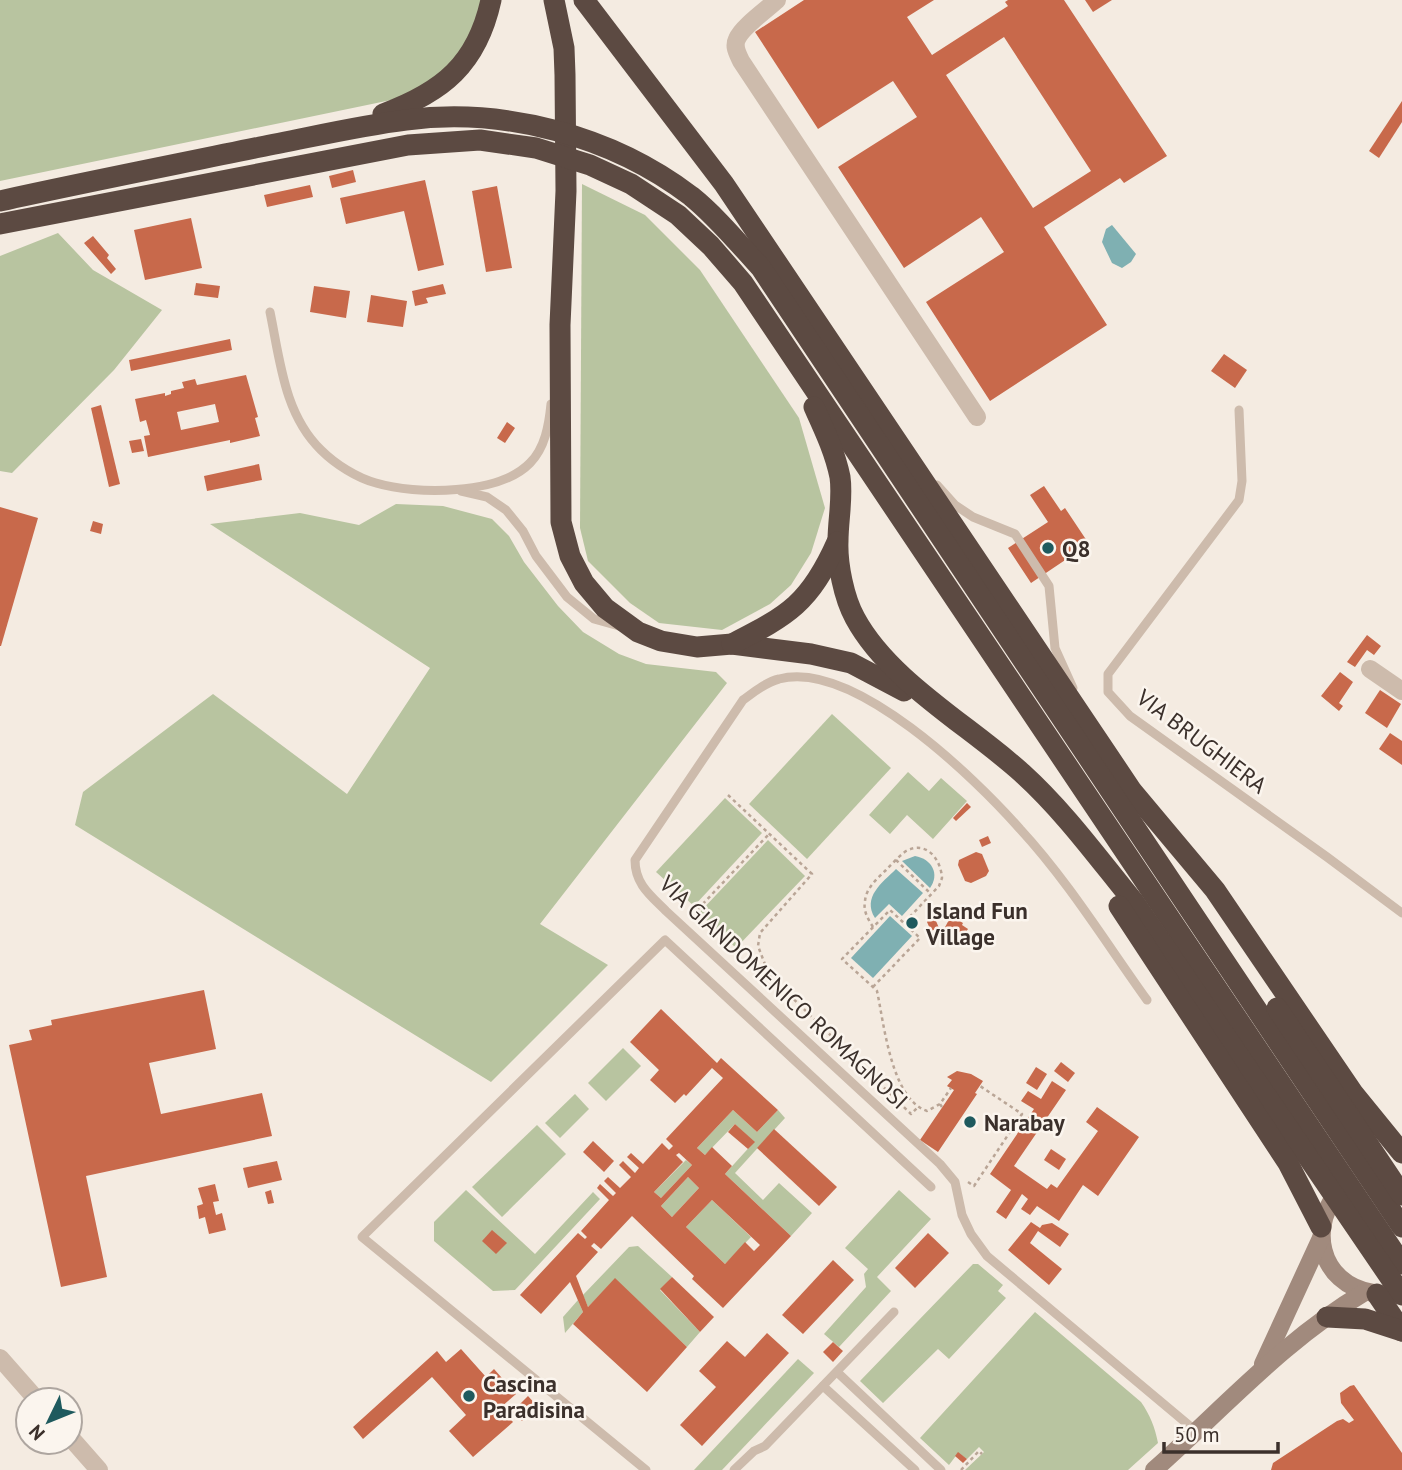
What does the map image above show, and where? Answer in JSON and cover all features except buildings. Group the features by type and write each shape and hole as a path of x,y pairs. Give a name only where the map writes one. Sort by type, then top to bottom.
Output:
{"highway":[{"path":"332,133 413,103 449,78 478,41 491,0"},
{"path":"554,0 562,39 565,75 566,191 560,326 561,522 570,556 584,583 605,608 638,632 661,641 697,647 732,644 811,654 851,663 885,679 978,736"},
{"path":"584,0 724,184 1132,791 1402,1264"},
{"path":"0,201 332,133 407,120 479,117 543,127 598,144 641,164 691,197 761,268 1328,1135 1402,1292"},
{"path":"0,224 408,145 481,140 536,148 590,165 621,179 678,215 712,246 743,283 1328,1135 1402,1195"},
{"path":"0,192 56,189"},
{"path":"0,239 149,195"},
{"path":"785,345 830,440 840,478 838,542 841,568 853,615 870,643 892,668 978,736 1055,806 1402,1227"},
{"path":"732,644 778,621 800,603 816,584 838,542"},
{"path":"1132,791 1215,890 1353,1093 1401,1150"},
{"path":"1055,806 1076,843 1288,1163 1321,1233"},
{"path":"1376,1120 1402,1127"},
{"path":"1371,1293 1402,1331"},
{"path":"1327,1317 1365,1319 1402,1331"}],"main road":[{"path":"1260,1371 1321,1233 1324,1212 1331,1199 1342,1187 1401,1150"},
{"path":"1354,1179 1390,1173 1402,1177"},
{"path":"1321,1233 1325,1256 1335,1272 1349,1284 1371,1293 1402,1292"},
{"path":"1154,1470 1260,1371 1327,1317 1371,1293"}],"street":[{"path":"777,0 741,32 736,41 741,61 977,418"},
{"path":"1370,669 1402,691"},
{"path":"0,1358 25,1386"},
{"path":"84,1453 99,1470"}],"lane":[{"path":"270,312 290,402 302,427 321,450 344,467 375,483 410,489 453,489 489,485 510,479 530,463 542,445 549,420 560,326"},
{"name":"VIA BRUGHIERA","path":"1239,410 1242,481 1239,500 1108,674 1108,692 1130,716 1327,856 1402,913"},
{"path":"903,449 964,512 1015,534 1049,586 1055,648 1096,737"},
{"path":"453,489 487,497 506,510 523,531 550,577 567,597 594,619 638,632"},
{"name":"VIA GIANDOMENICO ROMAGNOSI","path":"1147,1000 1021,829 918,732 864,696 831,683 801,677 779,679 743,700 635,860 635,876 666,911 940,1164 955,1182 962,1215 971,1234 988,1256 1197,1432"},
{"path":"646,1470 362,1237 664,940 931,1187"},
{"path":"734,1470 754,1451 765,1446 894,1312"},
{"path":"837,1372 941,1470"},
{"path":"823,1386 915,1470"}],"path":[{"path":"729,795 812,874 760,933 758,946 769,975 911,1114 918,1107"},
{"path":"698,909 769,834"},
{"path":"873,927 864,908 867,892 896,860 913,848 921,848 932,853 942,869 943,878 904,923"},
{"path":"896,860 931,894"},
{"path":"873,987 920,937 890,910 842,959 877,991 887,1042 897,1074 918,1107 927,1111 941,1105 951,1088"},
{"path":"952,1178 962,1178 974,1186 1022,1114 980,1086"},
{"path":"961,1470 979,1451 982,1454"}],"green space":[{"path":"0,0 483,0 464,51 420,94 0,181"},
{"path":"582,184 645,215 700,270 799,418 825,508 811,553 791,585 770,604 722,630 659,623 630,603 588,561 580,528"},
{"path":"58,233 93,270 162,310 114,370 12,473 0,471 0,256"},
{"path":"396,504 443,506 492,519 509,536 524,562 558,606 583,632 619,654 646,664 716,672 727,683 540,924 608,965 491,1082 75,825 83,792 213,694 347,794 430,668 210,524 300,513 359,525"},
{"path":"832,714 891,768 807,859 749,804"},
{"path":"908,772 929,791 941,778 967,801 933,839 907,815 890,834 869,815"},
{"path":"725,798 762,833 694,906 656,872"},
{"path":"768,840 805,876 736,948 699,913"},
{"path":"623,1048 641,1066 606,1101 588,1083"},
{"path":"575,1094 589,1109 560,1138 545,1123"},
{"path":"733,1110 757,1132 778,1110 785,1118 735,1173 763,1200 779,1183 812,1213 791,1236 725,1174 754,1142 735,1124 705,1155 697,1148"},
{"path":"537,1125 566,1154 502,1217 472,1187"},
{"path":"686,1160 692,1165 661,1198 654,1192"},
{"path":"688,1177 699,1188 672,1217 661,1206"},
{"path":"466,1190 535,1254 593,1192 600,1199 515,1290 493,1291 434,1241 434,1222"},
{"path":"899,1190 931,1219 877,1277 891,1291 839,1347 824,1334 866,1287 864,1274 868,1269 845,1248"},
{"path":"712,1200 751,1237 725,1264 686,1227"},
{"path":"638,1246 672,1277 660,1290 700,1332 687,1347 615,1279 588,1307 583,1295 629,1247"},
{"path":"973,1264 978,1264 1003,1285 998,1291 1006,1298 949,1359 938,1349 883,1403 860,1381"},
{"path":"578,1300 583,1312 565,1333 563,1317"},
{"path":"1035,1312 1141,1402 1147,1412 1158,1443 1128,1470 965,1470 984,1452 979,1447 967,1459 958,1453 949,1465 920,1438"},
{"path":"798,1359 814,1373 722,1470 694,1470"}],"water":[{"path":"1112,225 1136,254 1131,262 1122,268 1112,263 1102,242 1106,229"},
{"path":"915,856 926,860 933,868 934,878 930,888 902,861"},
{"path":"896,869 923,893 902,916 889,904 875,918 872,897"},
{"path":"890,916 912,936 873,978 851,958"}],"place":[{"name":"Q8","path":"1048,548"},
{"name":"Island Fun Village","path":"912,923"},
{"name":"Narabay","path":"970,1122"},
{"name":"Cascina Paradisina","path":"469,1396"}]}
